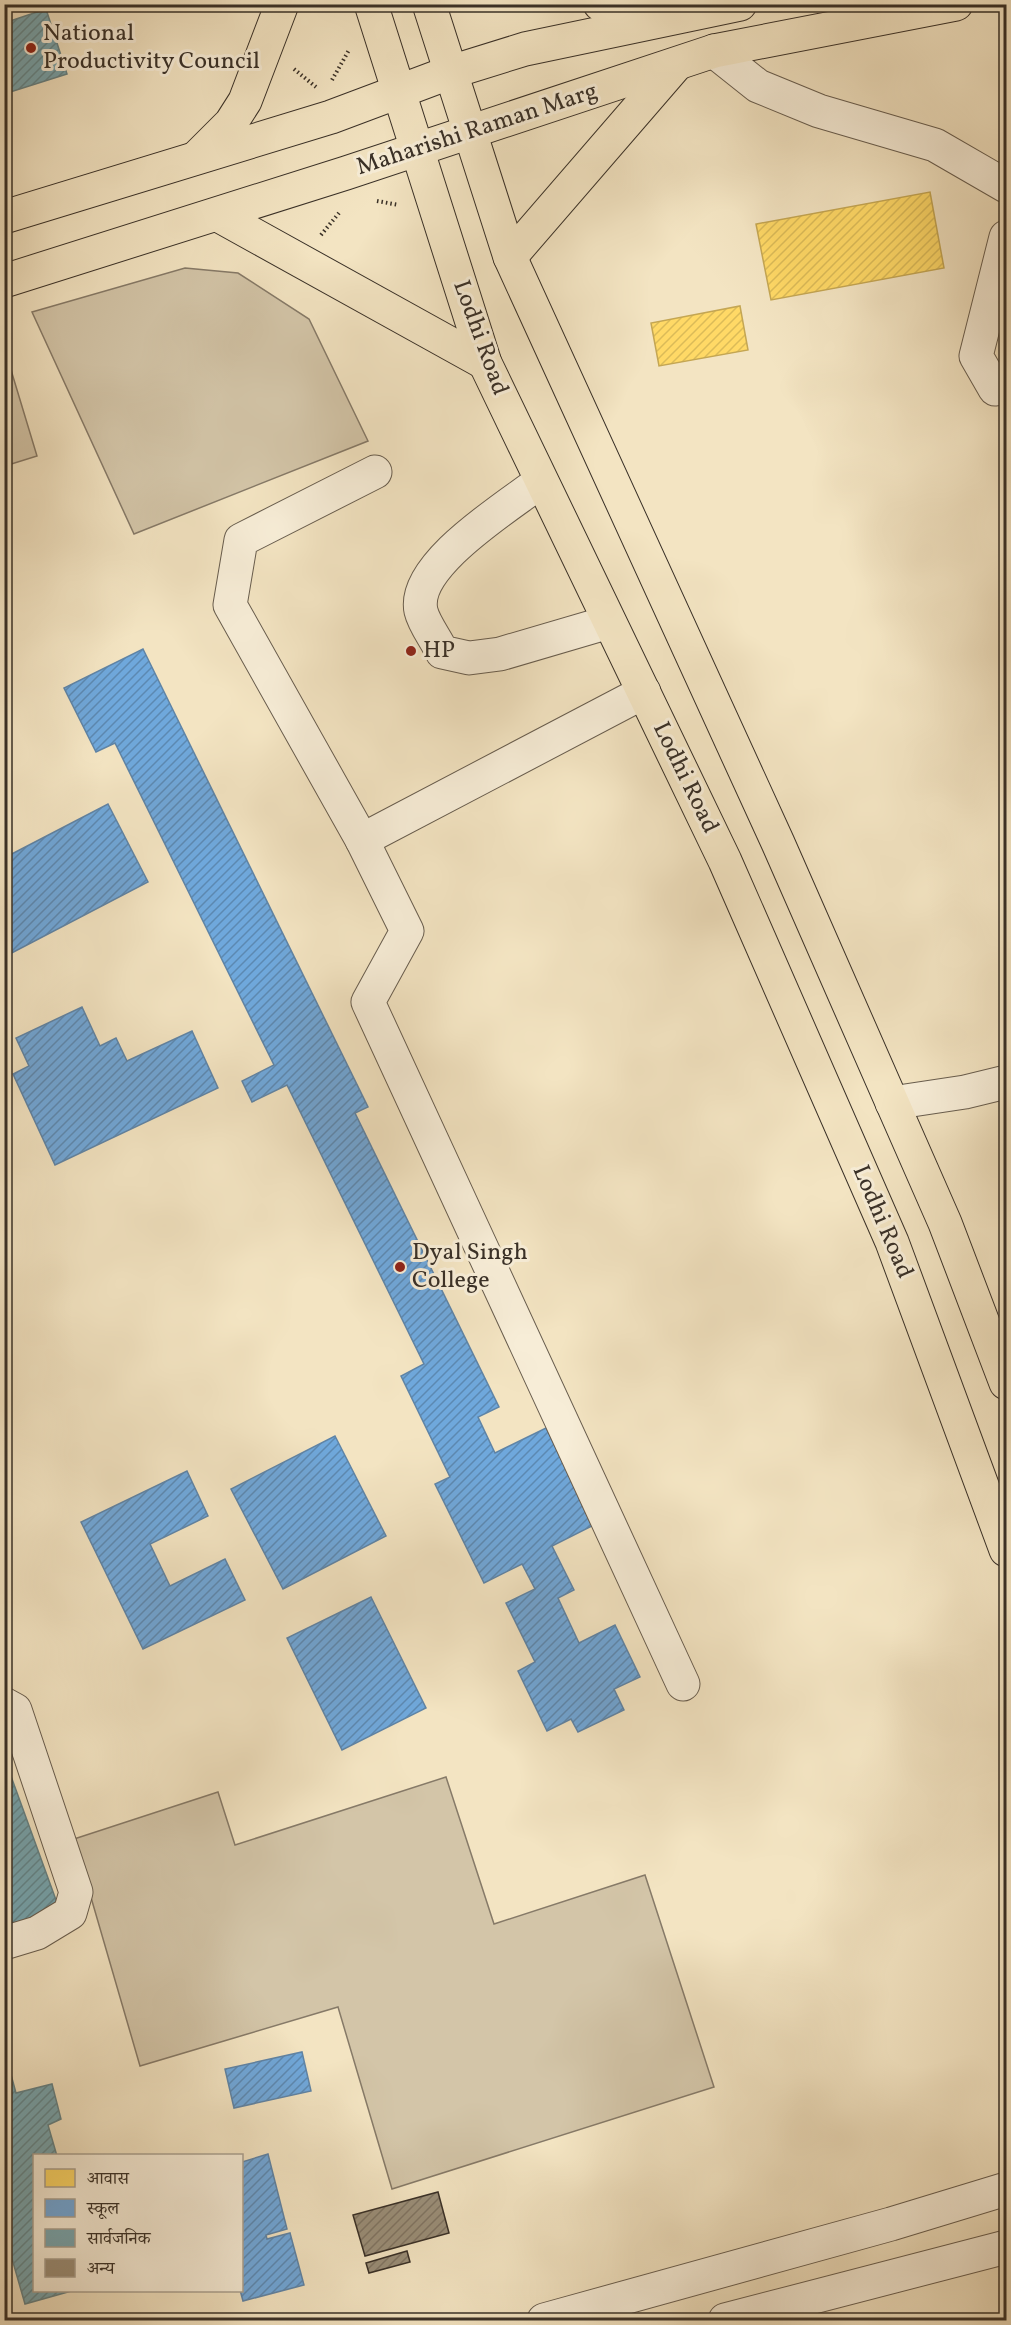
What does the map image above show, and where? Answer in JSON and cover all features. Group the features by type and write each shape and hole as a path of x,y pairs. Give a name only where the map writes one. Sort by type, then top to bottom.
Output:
{"main road":[{"name":"Lodhi Road","path":"371,4 485,363 725,861 892,1242 1006,1550"},
{"path":"429,4 510,257 778,843 945,1223 1006,1383"},
{"path":"600,4 668,18"},
{"path":"4,217 331,117 399,90 525,49 740,4"},
{"name":"Maharishi Raman Marg","path":"4,281 470,133 714,51 956,4"},
{"path":"197,158 231,123 244,101 275,10"},
{"path":"510,257 675,66"},
{"path":"218,214 485,363"}],"street":[{"path":"714,51 758,86 819,111 935,145 1006,186"},
{"path":"1006,237 976,356 995,389 1006,387"},
{"path":"375,472 241,540 230,605 362,840 407,931 368,1002 683,1684"},
{"path":"541,481 442,558 422,589 421,610 442,652 469,658 500,654 609,622"},
{"path":"362,840 644,692"},
{"path":"892,1103 965,1092 1006,1082"},
{"path":"4,1704 15,1710 76,1892 70,1913 36,1933 4,1943"},
{"path":"544,2320 891,2224 1006,2189"},
{"path":"725,2320 1006,2247"}],"path":[{"path":"330,83 352,44"},
{"path":"291,66 324,93"},
{"path":"375,200 408,207"},
{"path":"318,238 346,204"}],"shaded area":[{"path":"185,268 238,273 309,319 368,441 134,534 32,312"},
{"path":"8,360 37,456 5,466 4,361"},
{"path":"446,1777 494,1924 645,1875 714,2087 392,2189 338,2007 140,2066 74,1839 218,1792 235,1845"}],"building: आवास":[{"path":"930,192 944,268 771,300 756,224"},
{"path":"740,306 748,350 659,366 651,323"}],"building: स्कूल":[{"path":"143,649 368,1107 355,1113 499,1407 478,1417 495,1453 546,1428 594,1525 552,1546 574,1590 558,1598 579,1643 615,1625 640,1677 614,1689 624,1710 578,1732 571,1719 547,1731 518,1671 535,1662 506,1603 535,1589 522,1564 484,1583 435,1484 450,1477 401,1376 424,1364 287,1085 252,1102 242,1081 274,1065 115,743 96,752 64,688"},
{"path":"108,804 148,882 4,957 4,858"},
{"path":"82,1007 100,1046 116,1038 127,1061 192,1031 218,1088 55,1165 13,1074 29,1066 16,1038"},
{"path":"335,1436 386,1536 283,1589 231,1489"},
{"path":"187,1471 208,1516 150,1544 170,1586 225,1559 245,1600 143,1649 81,1522"},
{"path":"371,1597 426,1708 342,1750 287,1638"},
{"path":"302,2052 311,2091 234,2108 225,2069"},
{"path":"268,2154 287,2229 266,2235 267,2239 290,2233 304,2285 243,2301 241,2292 243,2292 243,2162"}],"building: सार्वजनिक":[{"name":"National Productivity Council","path":"46,9 67,74 4,94 4,23"},
{"path":"4,1757 60,1911 4,1930"},
{"path":"4,2049 16,2093 52,2084 61,2119 48,2125 56,2154 33,2154 33,2292 68,2292 25,2304 4,2231"}],"building: अन्य":[{"path":"438,2192 449,2233 365,2256 353,2215"},
{"path":"407,2251 410,2262 369,2273 366,2263"}],"place":[{"name":"National Productivity Council","path":"31,48"},
{"name":"HP","path":"411,651"},
{"name":"Dyal Singh College","path":"400,1267"}]}
